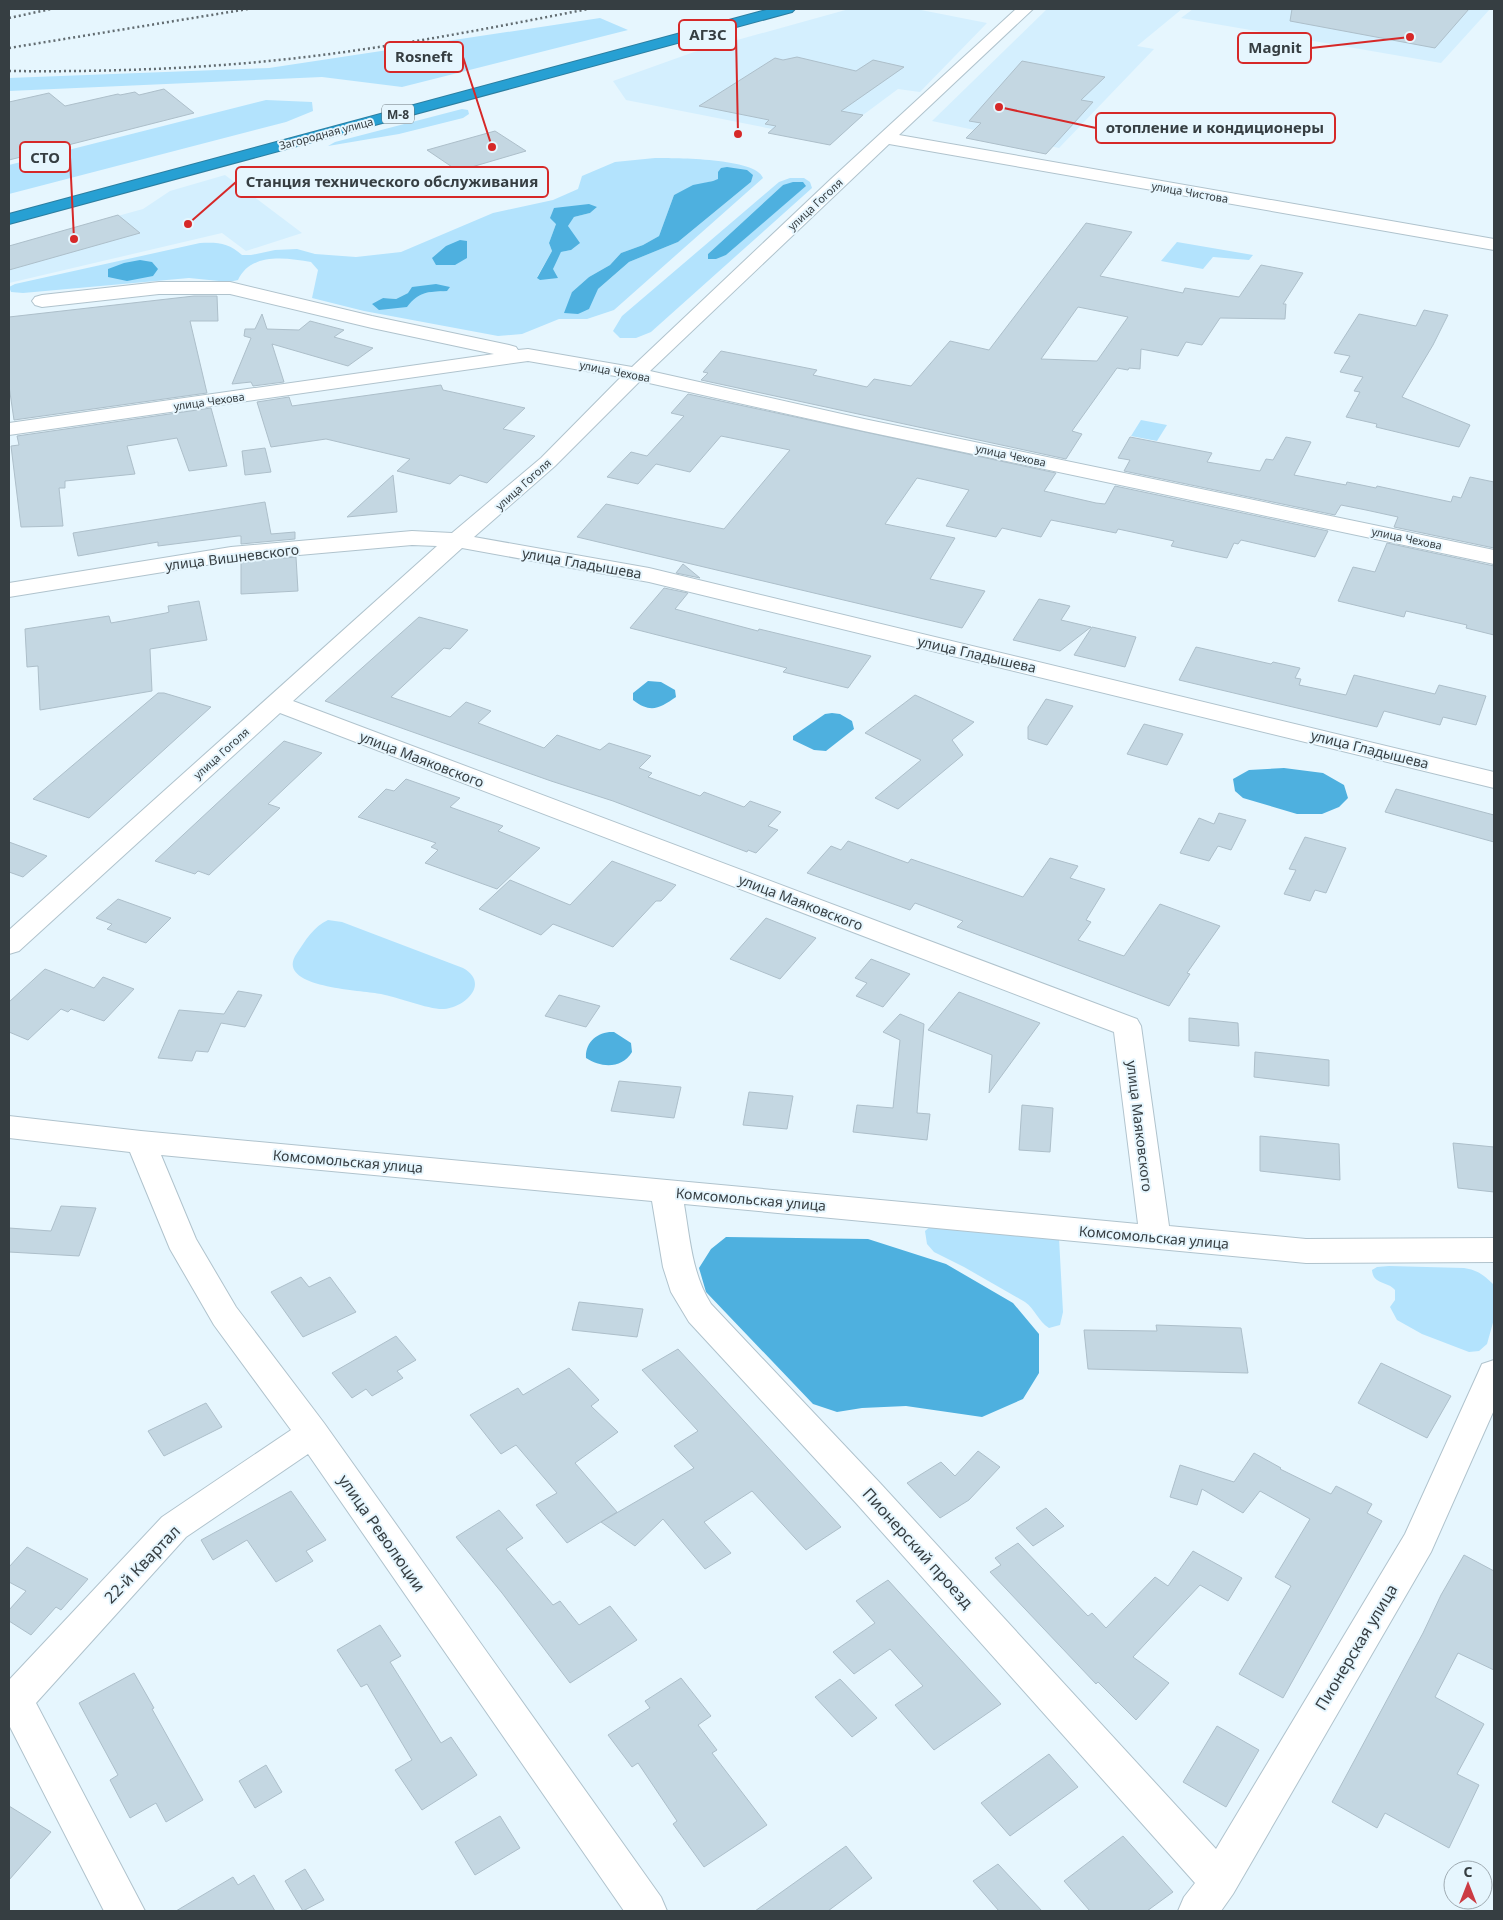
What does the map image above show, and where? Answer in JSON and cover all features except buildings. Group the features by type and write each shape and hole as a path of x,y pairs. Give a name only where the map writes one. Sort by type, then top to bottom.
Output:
{"highway":[{"name":"Загородная улица","path":"9,208 753,9"},
{"name":"Загородная улица","path":"9,219 787,9"}],"street":[{"name":"улица Гоголя","path":"9,945 457,540 548,462 636,374 1025,9"},
{"name":"улица Чистова","path":"886,138 1494,245"},
{"name":"улица Чехова","path":"42,301 182,287 207,286 230,288 372,322 528,355 636,374 864,425 1494,557"},
{"name":"улица Чехова","path":"9,429 528,355"},
{"name":"улица Вишневского","path":"9,590 230,554 412,538 457,540"},
{"name":"улица Гладышева","path":"457,540 649,575 1494,780"},
{"name":"улица Маяковского","path":"276,703 1127,1026 1155,1237"},
{"name":"Комсомольская улица","path":"9,1127 141,1142 1306,1251 1494,1250"},
{"name":"улица Революции","path":"141,1142 186,1249 225,1316 312,1434 647,1911"},
{"name":"Пионерский проезд","path":"666,1191 679,1266 687,1292 700,1313 868,1493 1219,1881"},
{"name":"Пионерская улица","path":"1198,1911 1219,1881 1418,1542 1494,1373"},
{"name":"22-й Квартал","path":"125,1911 12,1703 174,1527 312,1434"}],"shaded area":[{"path":"849,9 916,9 987,23 920,92 898,89 863,115 830,145 799,139 803,135 626,100 613,81 694,52"},
{"path":"1047,9 1182,9 1137,46 1154,49 1059,148 932,121"},
{"path":"1193,9 1490,9 1441,63 1181,18"},
{"path":"600,18 628,30 402,87 322,77 9,91 9,78 269,68"},
{"path":"266,100 312,102 313,111 286,122 9,194 9,165"},
{"path":"462,109 468,110 469,114 463,118 399,134 328,146 335,142"},
{"path":"655,158 714,160 746,166 757,171 763,178 614,310 587,319 559,319 522,334 498,336 364,311 312,298 318,270 311,262 291,259 260,261 244,271 238,280 229,282 189,278 23,293 11,292 9,287 15,284 200,243 223,244 242,255 297,249 315,254 356,257 401,252 493,213 553,200 578,189 582,176 615,162","holes":["752,175 751,182 678,242 629,262 598,289 572,292 589,277 610,265 621,253 643,245 659,236 674,195 712,181","597,207 590,213 574,217 568,226 571,250 561,252 552,269 537,277 552,251 549,243 556,224","449,287 446,291 431,292 373,305 383,298 396,299 408,293"]},
{"path":"225,175 302,233 246,251 222,233 9,283 9,246 143,209 170,191"},
{"path":"790,178 804,178 810,182 812,188 651,332 636,338 620,338 613,331 622,316 779,182","holes":["783,185 805,186 726,255 708,259 708,254"]},
{"path":"1177,242 1253,255 1249,260 1213,257 1203,269 1161,261"},
{"path":"1141,420 1167,425 1157,441 1131,436"},
{"path":"328,920 342,922 463,968 475,980 475,987 467,999 460,1004 438,1009 381,994 323,985 308,980 297,974 293,965 297,953 310,934"},
{"path":"931,1226 1059,1238 1063,1312 1060,1325 1049,1328 1025,1302 934,1252 927,1244 925,1231"},
{"path":"1377,1267 1464,1268 1484,1276 1494,1285 1494,1319 1487,1344 1479,1351 1469,1352 1422,1334 1397,1320 1390,1307 1395,1300 1395,1290 1378,1281 1373,1275 1372,1270"}],"water":[{"path":"721,168 747,170 753,175 751,182 678,242 629,262 598,289 589,309 578,314 564,313 572,292 589,277 610,265 621,253 643,245 659,236 674,195 693,185 718,179 718,172"},
{"path":"803,182 806,186 726,255 716,259 708,259 708,254 783,185"},
{"path":"589,204 597,207 590,213 574,217 568,226 580,243 571,250 561,252 553,269 558,278 540,280 537,278 552,251 549,243 556,224 550,218 554,208"},
{"path":"460,240 467,241 467,258 455,265 436,265 432,258 446,246"},
{"path":"140,260 152,262 158,269 153,276 127,281 108,277 108,269"},
{"path":"436,284 450,287 447,291 424,293 407,307 379,310 372,304 383,298 396,299 408,293 412,287"},
{"path":"648,681 661,682 675,690 676,697 655,708 639,704 633,700 633,693"},
{"path":"825,714 840,714 852,721 854,729 826,751 814,750 793,740 793,736"},
{"path":"1284,768 1323,773 1344,785 1348,798 1339,807 1322,814 1297,814 1243,798 1235,791 1233,779 1249,770"},
{"path":"614,1032 631,1043 632,1052 628,1058 617,1064 605,1065 586,1058 590,1042 603,1033"},
{"path":"726,1237 868,1239 946,1264 1013,1303 1039,1334 1039,1373 1023,1399 982,1417 906,1406 862,1408 837,1412 813,1404 706,1292 699,1268 711,1249"}],"railway":[{"path":"9,18 51,9"},
{"path":"9,48 248,9"},
{"path":"9,71 153,69 297,58 406,43 588,9"}],"place":[{"name":"Magnit","path":"1410,37"},
{"name":"отопление и кондиционеры","path":"999,107"},
{"name":"АГЗС","path":"738,134"},
{"name":"Rosneft","path":"492,147"},
{"name":"Станция технического обслуживания","path":"188,224"},
{"name":"СТО","path":"74,239"}]}
